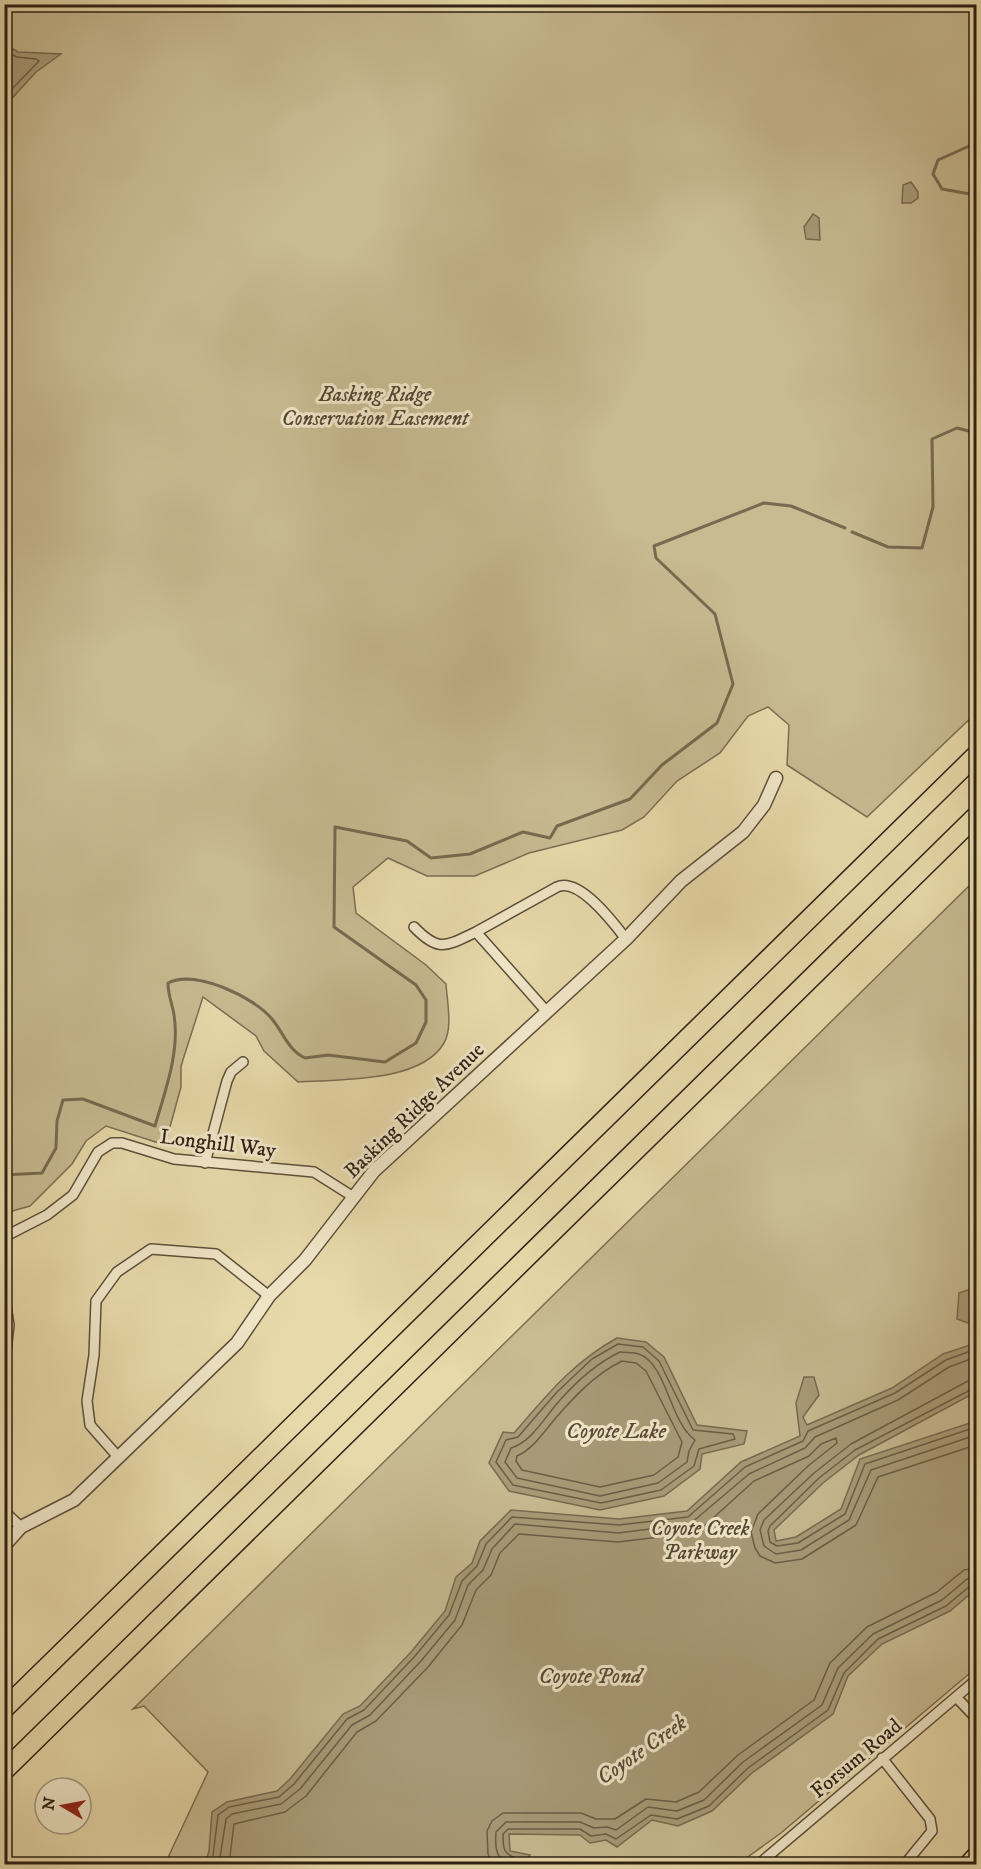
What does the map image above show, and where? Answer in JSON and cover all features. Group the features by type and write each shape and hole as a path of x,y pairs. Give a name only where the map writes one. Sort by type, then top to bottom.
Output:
{"highway":[{"path":"4,1709 976,755"},
{"path":"4,1771 976,816"}],"main road":[{"path":"967,1864 976,1854"}],"street":[{"name":"Basking Ridge Avenue","path":"4,1546 21,1527 74,1500 237,1343 269,1296 305,1260 352,1196 374,1171 626,939 681,881 744,832 764,805 776,778"},
{"path":"414,927 429,942 450,944 556,887 567,884 581,890 626,939"},
{"path":"476,932 547,1012"},
{"path":"205,1163 227,1081 231,1072 243,1062"},
{"name":"Longhill Way","path":"4,1237 47,1215 74,1195 98,1152 112,1143 122,1143 174,1159 314,1172 352,1196"},
{"path":"119,1458 90,1425 87,1401 94,1355 96,1301 117,1272 151,1249 216,1254 269,1296"},
{"path":"4,1294 9,1325 4,1368"},
{"path":"4,1511 21,1527"},
{"name":"Forsum Road","path":"759,1864 976,1680"},
{"path":"956,1698 976,1718"},
{"path":"882,1758 930,1819 932,1831 905,1864"}],"green space":[{"name":"Basking Ridge Conservation Easement","path":"867,4 873,7 878,4 970,5 976,24 976,713 867,817 787,765 789,725 768,707 748,716 720,753 677,781 644,817 622,830 529,853 475,876 427,876 388,858 353,887 356,913 426,965 446,984 449,1014 447,1037 433,1056 417,1066 399,1072 356,1079 298,1082 264,1051 256,1036 203,997 181,1066 181,1087 165,1145 106,1126 86,1141 72,1164 30,1206 5,1213 5,5"},
{"name":"Coyote Creek Parkway","path":"976,879 976,1668 781,1833 738,1864 165,1864 208,1772 144,1706 133,1709"}],"water":[{"path":"5,44 18,52 61,54 36,72 5,106"},
{"path":"911,182 918,192 918,198 911,203 902,203 903,185"},
{"path":"813,214 819,218 820,240 806,239 804,227"},
{"path":"976,1287 976,1326 957,1319 959,1293"},
{"name":"Coyote Lake","path":"617,1338 646,1342 664,1357 697,1425 747,1431 744,1444 702,1454 700,1469 664,1496 600,1510 509,1491 489,1463 503,1432 514,1433 573,1369"},
{"name":"Coyote Pond","path":"976,1343 976,1392 859,1455 823,1483 774,1530 776,1541 796,1537 841,1509 860,1459 976,1421 976,1589 950,1611 882,1644 848,1676 833,1714 752,1773 712,1811 678,1826 652,1820 617,1847 606,1840 590,1843 580,1835 509,1834 510,1851 530,1855 523,1864 205,1864 209,1851 212,1812 227,1802 277,1791 290,1779 343,1714 360,1706 411,1652 445,1611 456,1577 472,1563 480,1541 511,1510 619,1519 687,1511 741,1462 800,1436 796,1403 804,1377 814,1377 819,1395 803,1417 807,1425 892,1388 943,1354"}],"waterway":[{"path":"976,143 938,160 933,174 942,189 976,195"},
{"path":"852,532 888,547 922,548 933,507 932,439 957,428 976,433"},
{"path":"4,1175 42,1173 56,1148 57,1121 63,1100 83,1099 155,1126 175,1043 174,1015 168,983 179,980 208,982 238,994 252,1002 272,1019 290,1046 305,1058 328,1055 385,1062 416,1043 426,1022 426,1000 416,985 334,927 335,827 407,841 431,858 470,854 523,832 550,838 557,826 630,799 662,765 717,723 733,684 715,614 656,558 654,546 764,503 791,506 845,528"}],"water label":[{"name":"Coyote Creek","path":"641,1749"}]}
